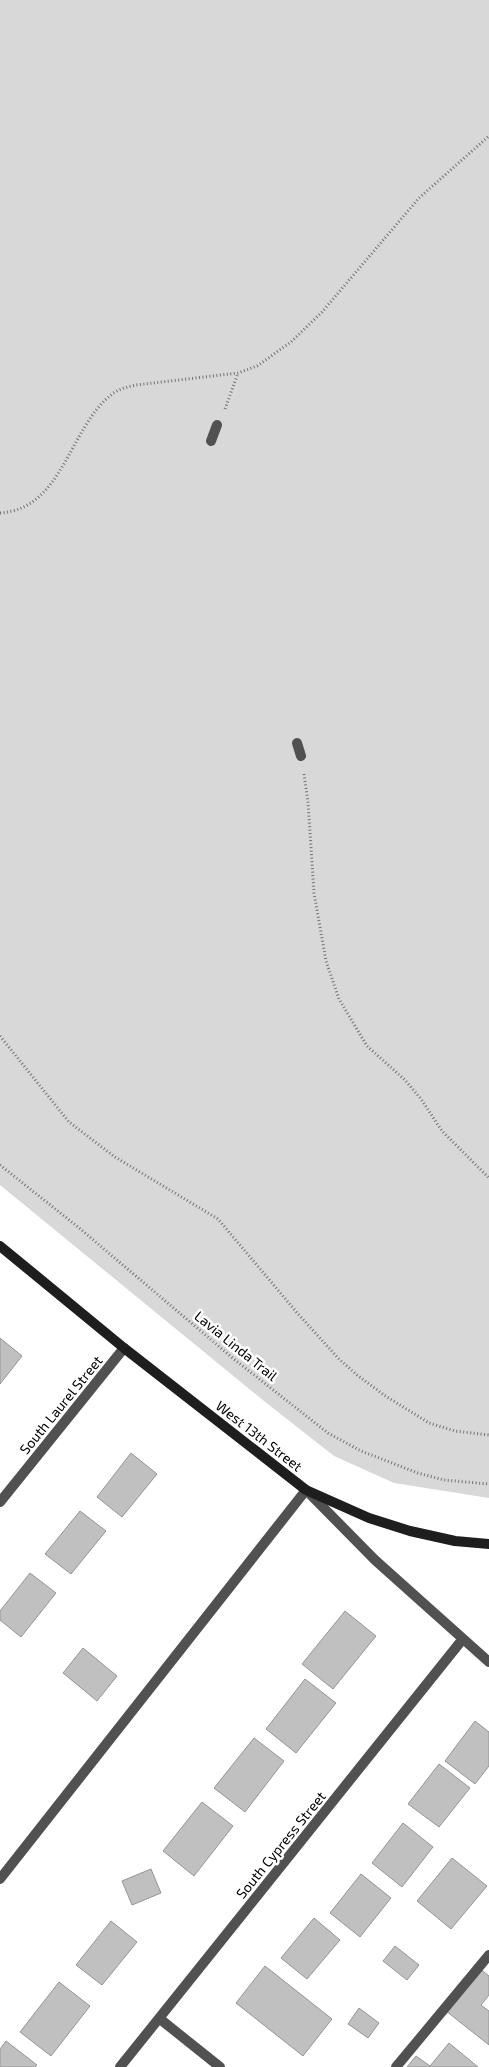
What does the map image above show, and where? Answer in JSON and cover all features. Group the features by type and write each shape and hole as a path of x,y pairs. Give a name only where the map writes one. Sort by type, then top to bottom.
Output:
{"main road":[{"name":"West 13th Street","path":"0,1246 124,1348 306,1490"},
{"path":"306,1490 369,1518 410,1531 455,1541 489,1544"}],"street":[{"path":"211,441 217,426"},
{"path":"297,743 301,756"},
{"name":"South Laurel Street","path":"0,1502 124,1348"},
{"path":"0,1879 306,1490"},
{"name":"West 13th Street","path":"306,1490 375,1560 462,1640 489,1662"},
{"name":"South Cypress Street","path":"120,2067 462,1640"},
{"path":"396,2067 489,1955"},
{"path":"160,2019 220,2067"}],"path":[{"path":"0,513 13,512 25,508 44,492 89,422 112,394 123,388 136,385 238,373 257,366 291,342 322,312 419,198 489,136"},
{"path":"217,426 238,373"},
{"path":"301,756 308,802 314,893 326,961 339,999 366,1046 405,1080 422,1100 442,1131 489,1178"},
{"path":"0,1036 69,1122 115,1157 218,1219 299,1315 357,1375 384,1396 429,1423 455,1431 489,1435"},
{"name":"Lavia Linda Trail","path":"0,1165 78,1227 234,1360 328,1432 361,1451 418,1473 444,1480 489,1484"}],"shaded area":[{"path":"0,0 489,0 489,1498 394,1483 334,1456 0,1185"}],"building":[{"path":"0,1338 22,1356 0,1384"},
{"path":"131,1453 157,1474 122,1517 97,1497"},
{"path":"80,1511 106,1531 71,1574 45,1554"},
{"path":"30,1573 56,1593 21,1637 0,1620 0,1611"},
{"path":"345,1611 376,1636 333,1689 302,1664"},
{"path":"83,1648 117,1676 97,1701 63,1673"},
{"path":"305,1679 336,1703 296,1753 266,1729"},
{"path":"475,1721 489,1732 489,1766 475,1784 445,1761"},
{"path":"254,1738 284,1761 245,1812 214,1788"},
{"path":"439,1764 470,1788 439,1827 408,1804"},
{"path":"202,1802 233,1826 194,1876 163,1851"},
{"path":"403,1823 433,1847 402,1887 372,1863"},
{"path":"452,1858 487,1886 451,1929 417,1901"},
{"path":"151,1869 161,1893 132,1905 122,1881"},
{"path":"361,1874 391,1898 360,1937 330,1913"},
{"path":"314,1918 340,1940 307,1979 281,1958"},
{"path":"111,1921 137,1942 102,1985 76,1965"},
{"path":"395,1946 419,1965 407,1980 383,1961"},
{"path":"265,1966 332,2019 303,2056 236,2003"},
{"path":"480,1969 489,1976 489,1995 481,2005 489,2011 489,2045 446,2011"},
{"path":"59,1982 90,2006 51,2056 20,2032"},
{"path":"359,2008 379,2023 368,2038 348,2024"},
{"path":"6,2041 37,2065 35,2067 0,2067 0,2049"},
{"path":"449,2043 478,2067 407,2067 416,2056 430,2066"}]}
